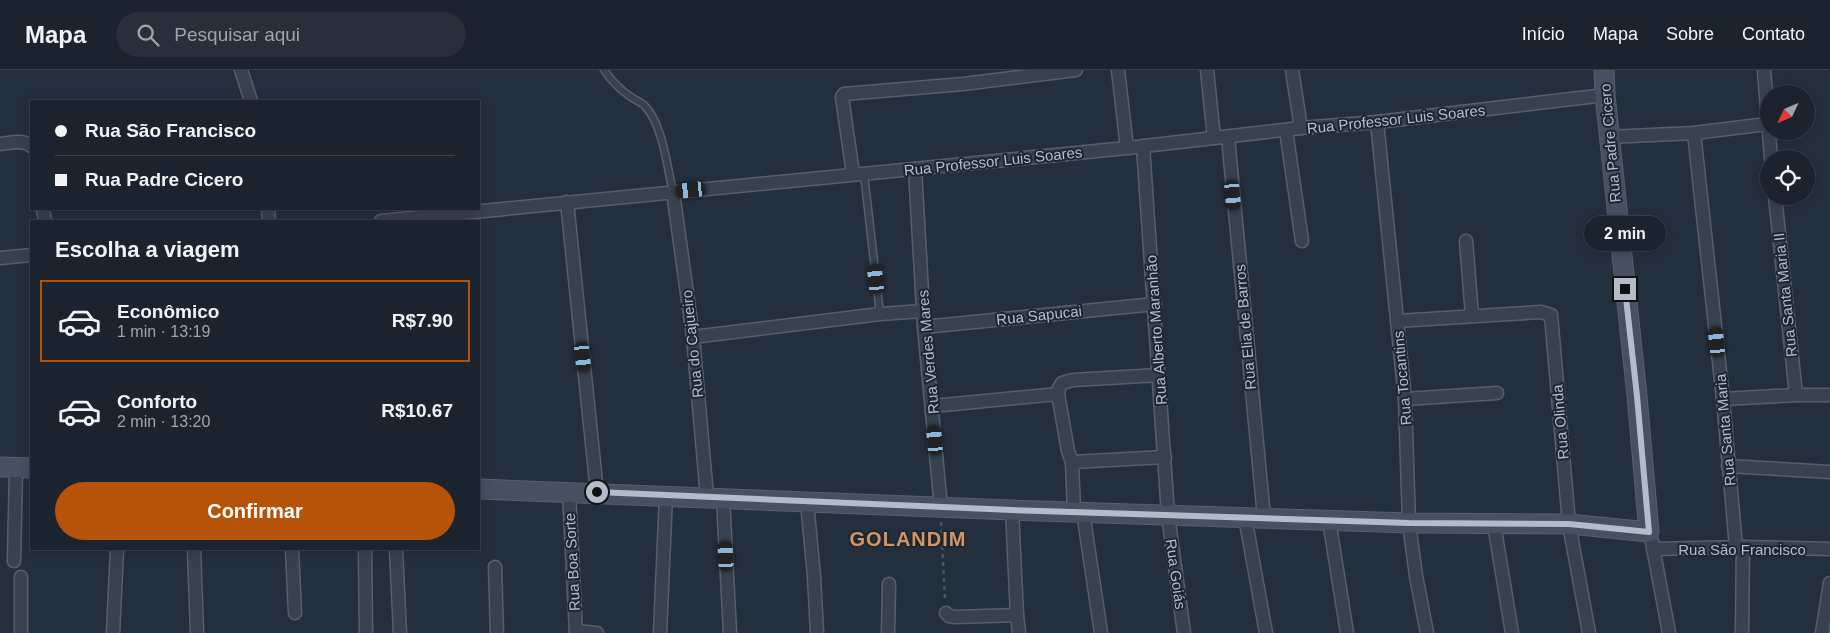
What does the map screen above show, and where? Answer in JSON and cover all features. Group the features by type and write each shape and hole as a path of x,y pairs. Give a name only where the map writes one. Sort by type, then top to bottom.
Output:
{"street":[{"path":"242,70 251,100"},
{"path":"859,174 842,97 844,94 963,84 1076,70"},
{"path":"1118,70 1127,148"},
{"path":"1207,70 1214,138"},
{"path":"1292,70 1301,128"},
{"name":"Rua Padre Cicero","path":"1604,70 1609,137 1651,541 1669,633"},
{"path":"1764,70 1765,85"},
{"name":"Rua Professor Luis Soares","path":"390,220 1127,148 1301,128 1377,122 1605,95"},
{"name":"Rua Tocantins","path":"1377,122 1405,399 1409,523 1416,576 1427,633"},
{"path":"1609,137 1694,133 1760,125"},
{"path":"1286,130 1302,241"},
{"name":"Rua Santa Maria","path":"1694,133 1723,399 1728,466 1739,547 1742,633"},
{"name":"Rua Elia de Barros","path":"1228,137 1254,517 1266,633"},
{"path":"0,144 22,142 30,144"},
{"name":"Rua Alberto Maranhão","path":"1143,146 1168,515"},
{"name":"Rua Verdes Mares","path":"915,169 924,327 941,508"},
{"name":"Rua do Cajueiro","path":"673,192 715,498 730,633"},
{"path":"567,202 597,492"},
{"name":"Rua Santa Maria II","path":"1776,205 1796,395"},
{"path":"1397,321 1472,316 1466,241"},
{"path":"0,258 30,255"},
{"name":"Rua Sapucai","path":"924,327 1155,304"},
{"path":"693,337 880,314 923,311"},
{"name":"Rua Olinda","path":"1472,316 1544,312 1549,314 1552,320 1569,524 1589,633"},
{"path":"1101,633 1078,512 1072,462 1068,451 1058,388 1062,383 1073,380 1160,375"},
{"path":"1405,399 1497,393"},
{"path":"932,406 1058,394"},
{"path":"1723,399 1830,395"},
{"path":"1072,462 1164,457"},
{"path":"1728,466 1830,472"},
{"path":"14,561 16,467"},
{"name":"Rua São Francisco","path":"480,488 941,508 1409,523 1569,524 1651,541 1739,547 1830,549"},
{"name":"Rua Boa Sorte","path":"569,492 576,632"},
{"path":"660,633 666,496"},
{"path":"807,502 817,633"},
{"path":"1012,510 1016,615 1019,633"},
{"name":"Rua Goiás","path":"1168,515 1184,633"},
{"path":"1329,520 1347,633"},
{"path":"1494,524 1512,633"},
{"path":"113,633 117,550"},
{"path":"194,550 197,633"},
{"path":"292,550 294,612"},
{"path":"365,550 366,633"},
{"path":"396,550 400,633"},
{"path":"495,567 497,633"},
{"path":"21,633 22,577"},
{"path":"1822,633 1830,583"},
{"path":"888,633 889,584"},
{"path":"946,613 956,618 1016,615"},
{"path":"576,632 597,633"}],"lane":[{"path":"604,70 611,80 630,97 644,105 654,119 660,134 673,192"},
{"path":"859,174 880,314"}],"path":[{"path":"941,508 946,613"}],"district":[{"name":"GOLANDIM","path":"908,539"}],"route":[{"path":"597,492 941,508 1409,523 1569,524 1649,532 1625,289"}]}
